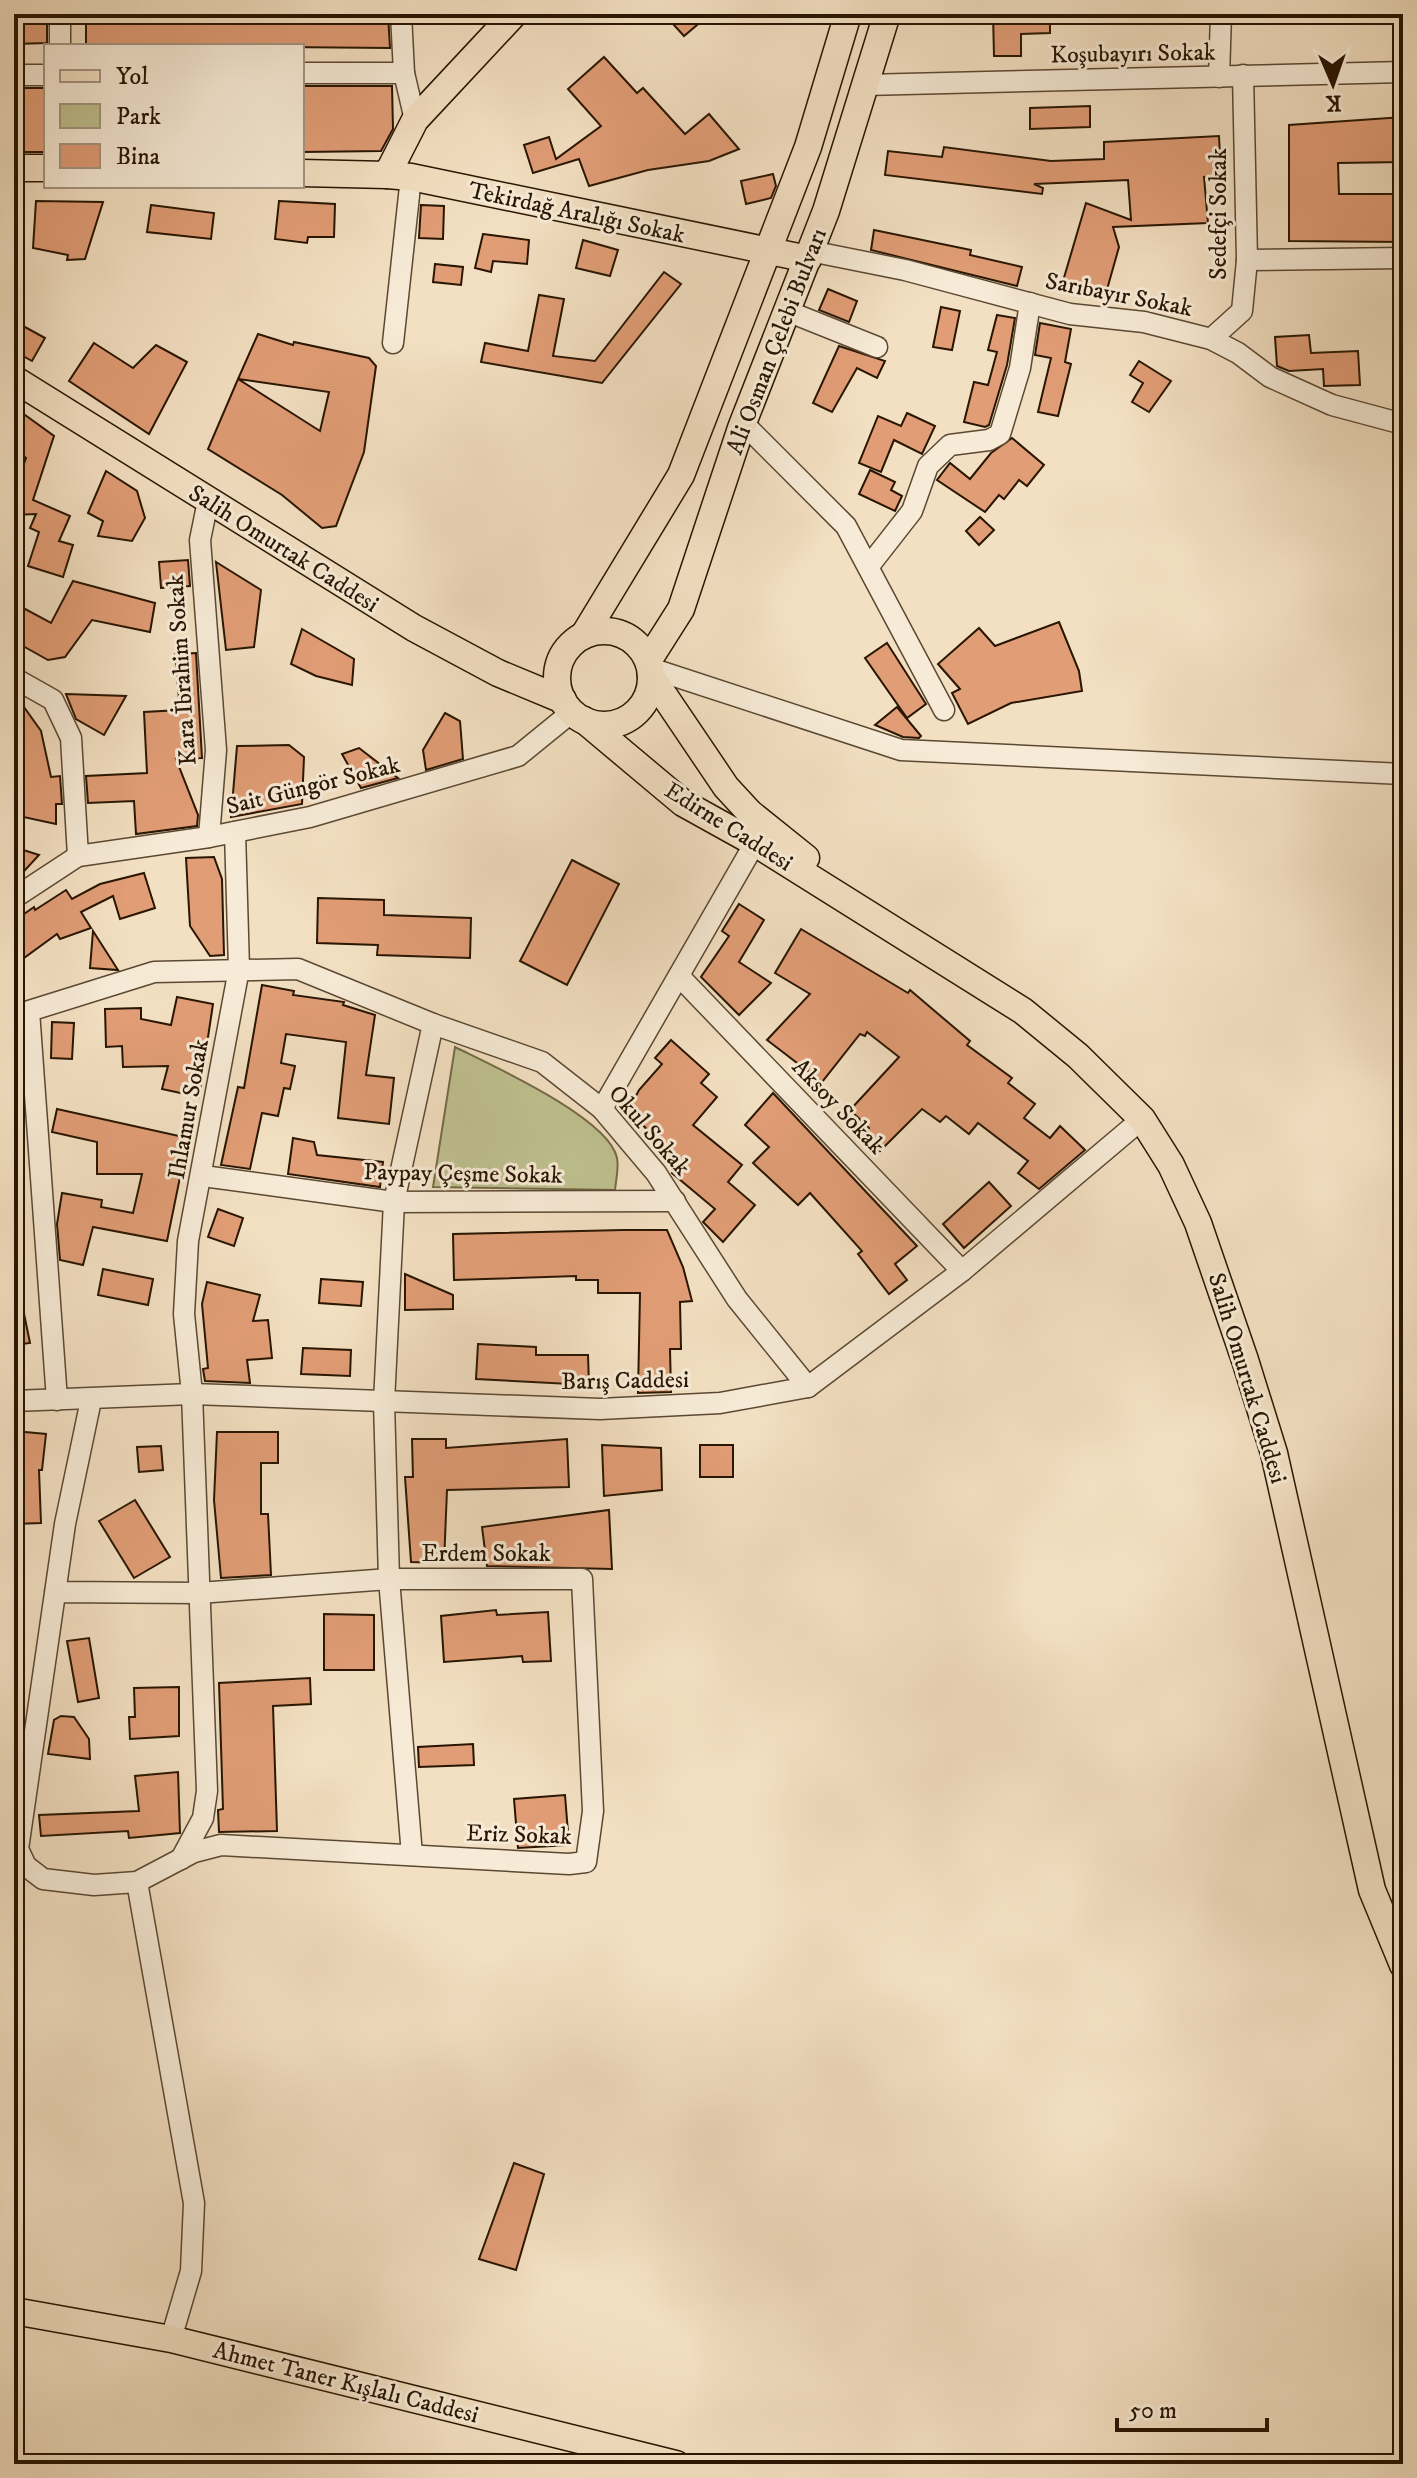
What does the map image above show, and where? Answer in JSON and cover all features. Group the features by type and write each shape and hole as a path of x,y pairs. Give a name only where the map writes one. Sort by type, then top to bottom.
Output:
{"main road":[{"path":"399,176 415,120 514,14"},
{"name":"Ali Osman Çelebi Bulvarı","path":"584,635 681,475 808,147 848,14"},
{"name":"Ali Osman Çelebi Bulvarı","path":"650,668 681,609 743,423 809,255 887,14"},
{"path":"14,168 44,168"},
{"name":"Tekirdağ Aralığı Sokak","path":"304,173 399,176 768,251 809,255"},
{"name":"Salih Omurtak Caddesi","path":"14,379 414,628 573,710"},
{"path":"650,668 642,706 630,717 615,723 573,710 558,670 572,644 584,635 598,631 628,637 640,647 650,668 726,787 742,804 883,921"},
{"name":"Edirne Caddesi","path":"573,710 683,803 883,921"},
{"name":"Salih Omurtak Caddesi","path":"883,921 1023,1011 1078,1056 1142,1119 1171,1165 1198,1223 1274,1453 1372,1890 1403,1965"},
{"name":"Ahmet Taner Kışlalı Caddesi","path":"14,2311 171,2339 676,2464"}],"street":[{"path":"60,14 60,44"},
{"path":"401,14 404,73 415,120"},
{"path":"1219,77 1221,14"},
{"name":"Koşubayırı Sokak","path":"864,85 1403,72"},
{"path":"304,73 404,73"},
{"path":"14,75 44,75"},
{"name":"Sedefçi Sokak","path":"1211,339 1242,311 1247,260 1243,75"},
{"path":"393,343 399,176"},
{"name":"Sarıbayır Sokak","path":"809,255 905,270 1070,314 1144,322 1211,339 1238,353 1270,377 1332,405 1403,424"},
{"path":"1247,260 1403,258"},
{"path":"869,566 912,511 928,466 950,445 989,440 1000,434 1020,368 1030,303"},
{"path":"787,311 877,347"},
{"path":"743,423 846,526 944,710"},
{"name":"Kara İbrahim Sokak","path":"208,501 200,540 216,750 209,837"},
{"path":"650,668 901,750 1403,774"},
{"path":"14,678 53,700 71,738 78,856"},
{"name":"Sait Güngör Sokak","path":"14,898 78,856 209,837 310,817 518,756 573,710"},
{"name":"Ihlamur Sokak","path":"176,1862 203,1818 207,1791 192,1394 184,1314 188,1241 203,1176 239,969 235,832"},
{"path":"602,1109 755,843"},
{"name":"Okul Sokak","path":"57,1400 29,1011 154,972 239,969 298,969 433,1024 542,1062 602,1109 675,1201 737,1299 808,1387"},
{"name":"Aksoy Sokak","path":"679,976 962,1271"},
{"path":"412,1855 389,1579 384,1402 394,1202 433,1024"},
{"name":"Barış Caddesi","path":"14,1401 192,1394 600,1409 720,1403 808,1387 962,1271 1142,1119"},
{"name":"Paypay Çeşme Sokak","path":"203,1176 394,1202 675,1201"},
{"path":"91,1400 65,1524 18,1849 26,1866 43,1879 94,1885 137,1882 194,2203 191,2271 171,2339"},
{"name":"Erdem Sokak","path":"55,1592 199,1593 389,1579 582,1579"},
{"name":"Eriz Sokak","path":"137,1882 176,1862 221,1845 569,1864 586,1862 593,1811 582,1579"}],"green space":[{"path":"455,1047 520,1079 593,1126 609,1142 617,1158 615,1190 433,1187"}],"building":[{"path":"14,14 47,14 47,43 14,44"},
{"path":"86,14 388,14 390,48 304,47 304,44 86,44"},
{"path":"664,14 710,14 684,36"},
{"path":"993,14 1050,14 1050,33 1021,34 1021,56 994,56"},
{"path":"604,57 637,93 643,88 685,134 709,114 739,149 709,161 648,170 589,186 579,159 533,173 524,145 549,137 556,159 601,126 568,89"},
{"path":"304,86 392,86 393,129 381,151 304,152"},
{"path":"14,88 44,88 44,152 14,152"},
{"path":"1090,106 1090,127 1030,129 1030,108"},
{"path":"1403,117 1403,162 1338,163 1339,194 1403,194 1403,242 1289,241 1289,125"},
{"path":"1219,136 1221,176 1204,177 1208,223 1113,227 1119,247 1106,293 1063,281 1086,203 1131,220 1128,180 1034,184 1043,188 1042,194 885,175 888,151 942,157 944,147 1051,161 1104,159 1104,142"},
{"path":"773,174 776,186 771,198 746,204 741,181"},
{"path":"36,201 103,202 85,259 67,260 68,255 33,248"},
{"path":"279,201 335,204 334,237 308,237 307,243 275,239"},
{"path":"151,205 214,213 211,239 147,232"},
{"path":"421,205 444,206 443,239 419,238"},
{"path":"874,230 971,250 970,255 1022,267 1017,286 871,250"},
{"path":"483,234 529,240 527,264 493,261 491,272 475,268"},
{"path":"583,240 618,250 610,276 576,268"},
{"path":"435,264 463,267 461,285 433,282"},
{"path":"664,272 681,284 602,383 481,362 485,343 528,351 539,295 564,299 553,356 595,361"},
{"path":"828,289 857,301 849,322 819,310"},
{"path":"941,307 960,311 952,350 933,347"},
{"path":"997,315 1015,318 1007,365 989,425 985,427 964,422 974,382 988,385 997,352 988,350"},
{"path":"14,321 45,338 32,361 14,351"},
{"path":"1040,323 1071,329 1065,362 1071,364 1058,416 1038,412 1051,358 1035,355"},
{"path":"258,334 293,345 294,342 369,358 376,366 364,452 336,526 322,528 282,495 208,449 238,379","holes":["238,379 329,392 320,431"]},
{"path":"1309,335 1311,353 1358,351 1360,385 1324,386 1323,369 1289,371 1277,366 1275,337"},
{"path":"94,343 133,368 156,345 187,362 149,434 69,381"},
{"path":"839,346 885,361 877,378 857,368 832,412 813,403"},
{"path":"1139,361 1171,381 1149,412 1132,402 1143,383 1130,375"},
{"path":"14,407 54,436 33,500 70,516 59,541 73,545 63,577 28,566 39,532 30,528 36,514 14,515 14,491 26,458 14,448"},
{"path":"907,413 935,426 922,454 894,440 881,472 859,463 878,416 901,426"},
{"path":"1012,438 1044,465 1027,486 1019,480 1004,499 999,495 985,512 937,480 950,463 970,479 991,453"},
{"path":"870,470 895,482 891,490 902,496 895,511 859,494"},
{"path":"106,471 137,491 145,518 132,541 98,536 103,521 88,513"},
{"path":"980,517 994,530 979,545 966,531"},
{"path":"188,560 190,586 161,588 159,562"},
{"path":"216,562 261,590 254,647 226,650"},
{"path":"73,581 155,603 150,632 92,620 65,657 48,660 14,641 14,603 51,623"},
{"path":"1059,622 1079,671 1082,691 1011,703 968,724 952,693 960,689 938,664 979,628 995,646"},
{"path":"302,629 354,659 352,685 316,676 291,664"},
{"path":"887,643 926,704 907,718 865,658"},
{"path":"196,653 202,758 176,759 198,815 197,826 136,834 134,801 88,803 86,776 147,773 144,712 180,710 175,654"},
{"path":"14,693 41,731 51,777 60,776 62,804 56,804 56,824 14,815"},
{"path":"66,694 126,696 104,735 76,719"},
{"path":"897,707 921,736 919,738 903,737 875,725"},
{"path":"445,713 460,721 463,759 426,770 423,750"},
{"path":"289,745 304,757 302,804 231,817 237,746"},
{"path":"359,748 398,778 361,788 342,754"},
{"path":"14,847 39,855 14,882"},
{"path":"214,857 222,879 224,955 210,956 190,926 186,858"},
{"path":"572,860 619,884 567,985 520,961"},
{"path":"144,873 155,908 120,919 113,896 81,912 91,928 60,939 57,934 24,958 21,953 14,958 14,921 34,907 35,910 66,890 72,899 100,884"},
{"path":"318,898 384,900 384,915 471,918 470,958 377,955 378,945 317,943"},
{"path":"739,904 764,920 739,962 771,983 739,1015 701,977 729,936 722,931"},
{"path":"801,929 908,993 910,990 970,1041 967,1045 1012,1078 1008,1083 1035,1104 1024,1118 1050,1138 1060,1126 1085,1150 1039,1189 1018,1173 1028,1161 978,1123 969,1134 946,1116 940,1122 922,1109 880,1151 863,1134 869,1128 850,1110 899,1057 867,1032 865,1036 860,1034 822,1082 767,1040 810,994 775,973"},
{"path":"93,931 118,970 90,968"},
{"path":"262,985 294,991 293,995 344,1002 343,1005 375,1015 366,1075 394,1078 389,1124 338,1118 346,1042 286,1034 281,1063 295,1066 290,1089 284,1088 278,1116 262,1113 250,1169 221,1165 238,1087 244,1088"},
{"path":"177,997 213,1004 199,1097 162,1089 168,1066 123,1067 122,1046 106,1047 105,1009 141,1008 141,1019 171,1025"},
{"path":"52,1022 74,1023 72,1059 51,1058"},
{"path":"671,1040 709,1074 701,1083 717,1097 693,1125 742,1165 728,1182 755,1205 723,1242 703,1222 715,1209 672,1173 680,1163 647,1137 649,1132 629,1109 639,1090 662,1064 655,1058"},
{"path":"773,1093 917,1246 895,1264 907,1280 889,1294 858,1254 862,1251 810,1193 798,1205 753,1163 769,1147 745,1125"},
{"path":"57,1109 188,1138 167,1241 93,1227 83,1265 60,1260 57,1224 62,1193 102,1200 101,1207 133,1213 142,1174 97,1174 97,1142 52,1132"},
{"path":"293,1138 314,1142 317,1155 383,1162 380,1187 288,1174"},
{"path":"989,1182 1011,1206 964,1248 943,1224"},
{"path":"218,1209 243,1218 234,1246 208,1237"},
{"path":"667,1230 683,1267 692,1301 680,1302 681,1349 670,1349 671,1392 638,1393 640,1293 598,1293 598,1280 576,1280 576,1276 454,1280 453,1234"},
{"path":"103,1269 153,1279 148,1305 98,1295"},
{"path":"405,1274 453,1295 453,1309 405,1310"},
{"path":"321,1279 363,1282 361,1306 319,1303"},
{"path":"207,1282 260,1295 253,1321 268,1320 272,1358 247,1360 250,1383 205,1381 203,1369 208,1368 202,1304"},
{"path":"21,1299 30,1343 14,1345 14,1300"},
{"path":"478,1344 536,1347 536,1355 588,1355 589,1385 476,1379"},
{"path":"303,1348 351,1350 350,1376 301,1374"},
{"path":"14,1431 46,1434 42,1470 39,1470 41,1523 14,1524"},
{"path":"217,1432 278,1432 278,1463 261,1463 261,1514 268,1514 271,1575 221,1578 214,1500"},
{"path":"412,1439 446,1439 446,1448 567,1439 569,1487 447,1490 444,1563 411,1562 405,1477 413,1477"},
{"path":"602,1445 661,1448 662,1490 604,1496"},
{"path":"700,1445 733,1445 733,1477 700,1477"},
{"path":"161,1446 163,1470 139,1472 137,1447"},
{"path":"135,1500 170,1557 134,1578 99,1521"},
{"path":"609,1510 612,1569 487,1566 482,1527"},
{"path":"496,1610 497,1615 548,1612 551,1661 523,1662 522,1656 444,1662 441,1616"},
{"path":"324,1614 374,1615 374,1670 324,1670"},
{"path":"89,1638 99,1698 78,1702 67,1641"},
{"path":"310,1678 311,1704 273,1706 277,1831 219,1832 218,1810 223,1809 219,1683"},
{"path":"179,1687 179,1736 130,1739 129,1717 135,1717 134,1688"},
{"path":"61,1716 74,1717 89,1739 90,1759 48,1754 54,1720"},
{"path":"473,1744 474,1765 419,1767 418,1747"},
{"path":"178,1772 180,1833 129,1838 128,1831 41,1836 39,1815 139,1811 135,1776"},
{"path":"565,1795 569,1845 518,1848 514,1799"},
{"path":"514,2163 544,2174 516,2270 479,2259"}]}
